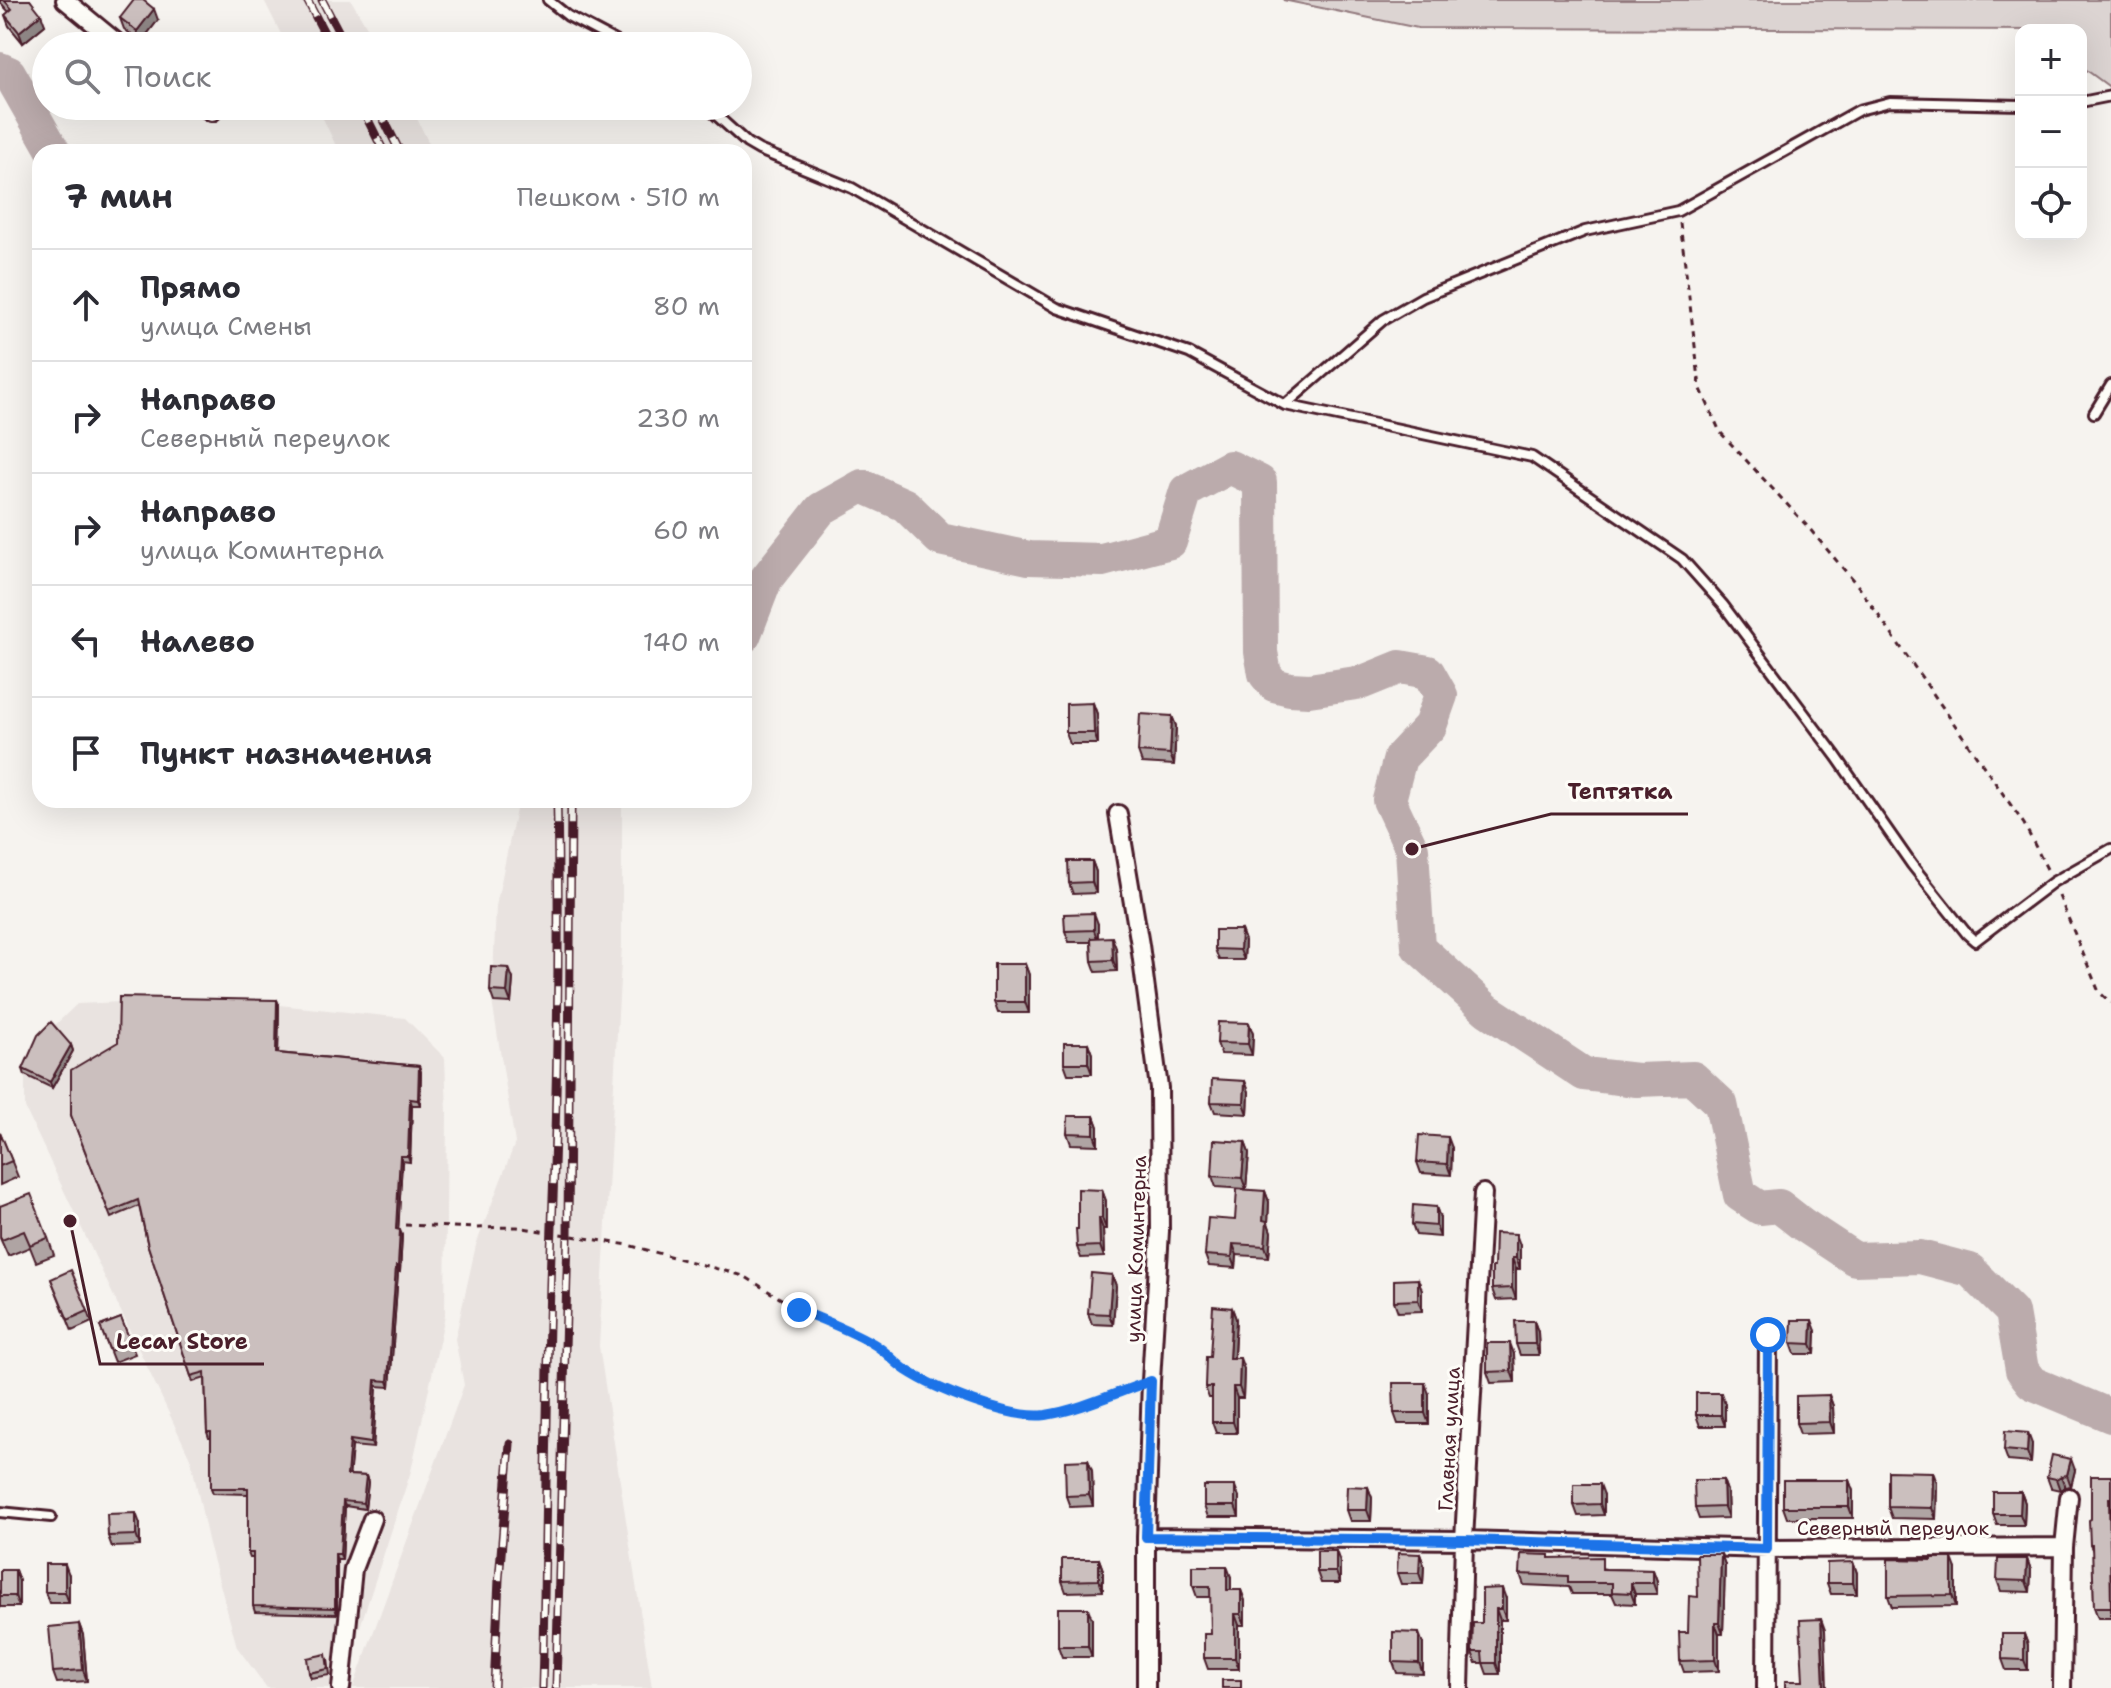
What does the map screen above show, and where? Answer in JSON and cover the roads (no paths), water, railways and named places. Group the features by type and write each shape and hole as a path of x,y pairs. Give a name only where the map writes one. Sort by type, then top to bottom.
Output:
{"street":[{"path":"65,0 104,32"},
{"name":"улица Коминтерна","path":"1118,814 1159,1088 1160,1231 1146,1537 1146,1688"},
{"name":"Главная улица","path":"1460,1688 1464,1540 1483,1193"},
{"path":"1766,1688 1768,1335"},
{"path":"2062,1688 2064,1547 2069,1497"},
{"path":"341,1688 353,1569 372,1519"},
{"name":"Северный переулок","path":"1146,1537 1464,1540 1767,1549 2064,1547"}],"lane":[{"path":"548,0 568,16 598,32"},
{"path":"2087,101 2111,96"},
{"path":"1285,405 1383,320 1423,297 1585,231 1678,211 1859,110 1890,102 2015,105"},
{"path":"722,120 749,144"},
{"path":"752,146 852,188 1057,308 1189,353 1285,405 1532,457 1682,559 1723,605 1836,756 1912,865 1975,941 2053,882 2111,849"},
{"path":"2094,413 2111,385"},
{"path":"0,1512 51,1517"}],"waterway":[{"path":"0,69 9,73 32,113"},
{"path":"36,120 49,144"},
{"path":"752,615 766,579 821,509 862,486 905,505 940,539 1029,558 1102,560 1170,542 1186,491 1230,467 1260,482 1261,652 1265,674 1274,685 1309,690 1363,682 1400,667 1428,672 1441,695 1430,726 1400,758 1389,800 1412,849 1418,947 1487,1010 1584,1074 1637,1080 1693,1078 1721,1104 1740,1195 1760,1208 1779,1206 1855,1259 1920,1257 1970,1270 2012,1312 2022,1370 2032,1383 2111,1416"}],"railway":[{"path":"307,0 324,32"},
{"path":"322,0 339,32"},
{"path":"368,120 380,144"},
{"path":"384,120 396,144"},
{"path":"542,1688 557,1026 557,808"},
{"path":"556,1688 568,1236 571,808"},
{"path":"494,1688 510,1444"}],"place":[{"name":"Тептятка","path":"1412,849"},
{"name":"Lecar Store","path":"70,1221"}]}
